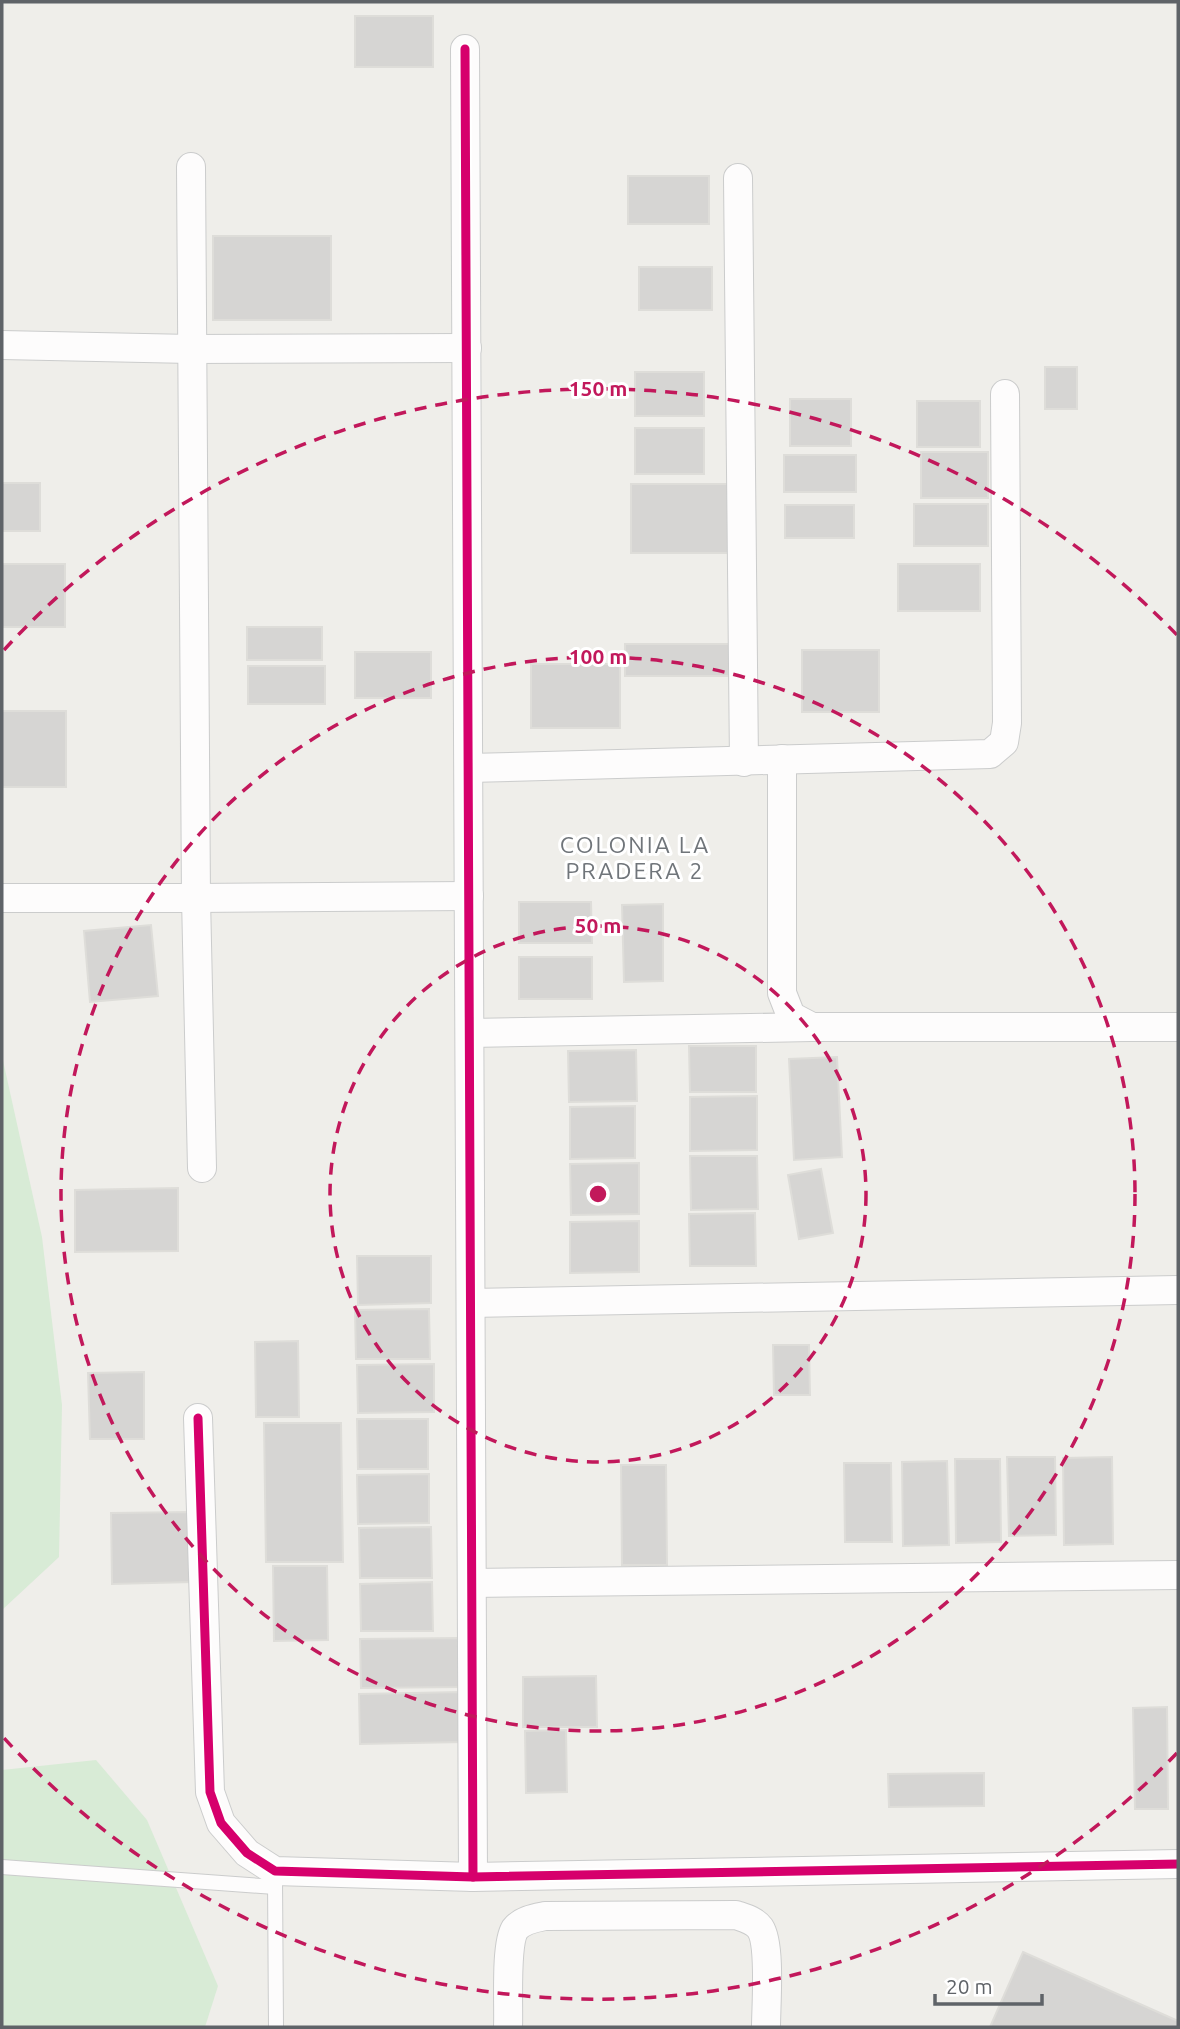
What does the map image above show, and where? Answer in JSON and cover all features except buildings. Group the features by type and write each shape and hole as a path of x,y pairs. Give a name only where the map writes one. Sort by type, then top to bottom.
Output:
{"street":[{"path":"465,49 473,1877"},
{"path":"191,167 196,898 202,1168"},
{"path":"738,178 744,762"},
{"path":"2,345 191,349 467,348"},
{"path":"469,768 990,754 1004,742 1007,723 1005,394"},
{"path":"782,759 782,993 791,1016 812,1027"},
{"path":"2,898 469,896"},
{"path":"470,1033 812,1027 1178,1027"},
{"path":"471,1303 1178,1290"},
{"path":"198,1418 210,1792 222,1823 247,1853 275,1879 1178,1864"},
{"path":"472,1583 1178,1575"},
{"path":"508,2027 510,1945 516,1929 529,1920 545,1916 722,1915 750,1919 760,1928 766,1956 766,2027"}],"lane":[{"path":"2,1867 275,1879 276,2027"}],"green space":[{"path":"2,1056 42,1237 62,1405 59,1557 2,1610"},
{"path":"96,1760 147,1820 218,1986 205,2027 2,2027 2,1770"}],"cycle path":[{"path":"465,49 473,1877"},
{"path":"198,1418 210,1792 221,1823 247,1853 275,1871 473,1877 1178,1864"}],"district":[{"name":"COLONIA LA PRADERA 2","path":"635,857"}]}
